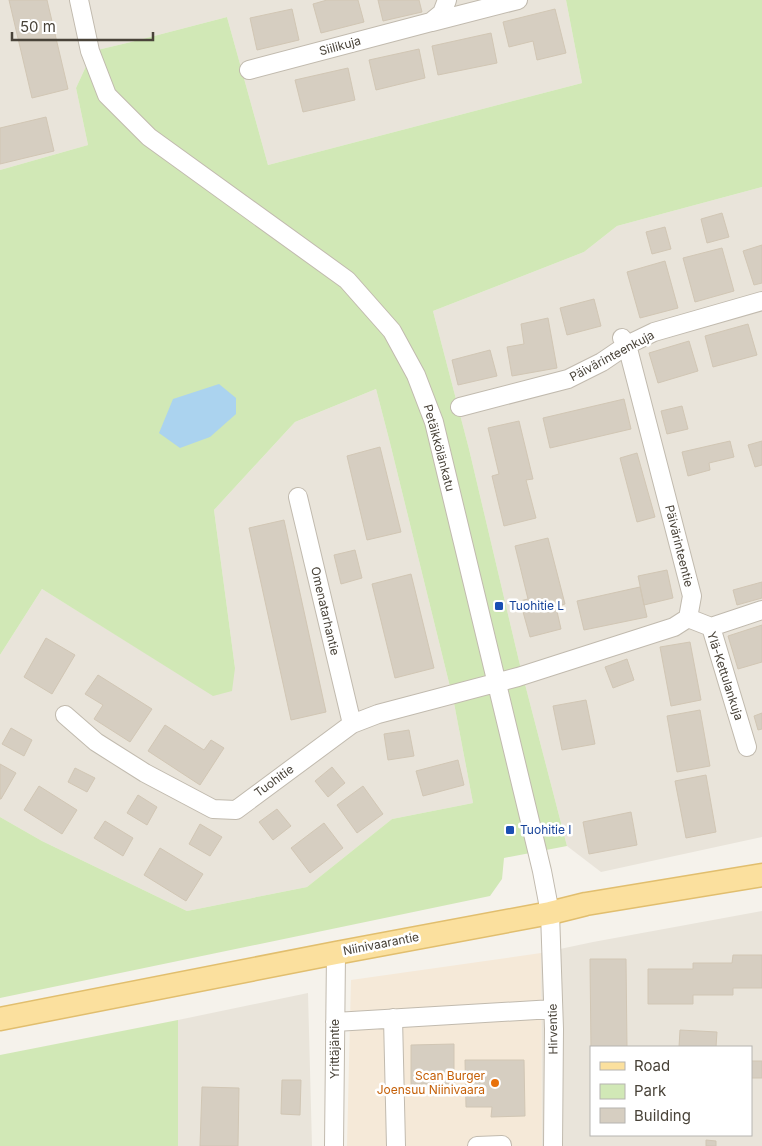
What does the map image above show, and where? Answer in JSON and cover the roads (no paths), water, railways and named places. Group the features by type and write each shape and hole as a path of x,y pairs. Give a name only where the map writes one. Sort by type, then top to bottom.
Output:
{"main road":[{"name":"Niinivaarantie","path":"0,1019 550,913 586,904 762,875"}],"street":[{"name":"Petäikkölänkatu","path":"79,0 90,51 107,94 149,137 347,280 392,331 416,375 434,422 542,871 550,913"},
{"path":"432,22 442,13 447,0"},
{"name":"Siilikuja","path":"249,70 518,0"},
{"name":"Päivärinteenkuja","path":"460,407 568,379 602,362 624,341 762,301"},
{"name":"Päivärinteentie","path":"624,341 692,596 688,618"},
{"name":"Omenatarhantie","path":"298,497 352,724"},
{"path":"711,627 762,610"},
{"path":"497,683 674,627 688,618"},
{"name":"Ylä-Kettulankuja","path":"688,618 711,627 748,747"},
{"name":"Tuohitie","path":"65,715 96,742 145,773 213,809 236,810 352,724 378,714 497,683"},
{"name":"Hirventie","path":"550,913 553,1009 553,1146"},
{"name":"Yrittäjäntie","path":"334,1146 336,953"},
{"path":"335,1022 553,1009"},
{"path":"393,1018 396,1146"},
{"path":"477,1146 502,1145"}],"water":[{"path":"219,384 236,398 236,414 210,437 180,448 159,433 173,399"}],"place":[{"name":"Tuohitie L","path":"499,606"},
{"name":"Tuohitie I","path":"510,830"},
{"name":"Scan Burger Joensuu Niinivaara","path":"495,1083"}]}
